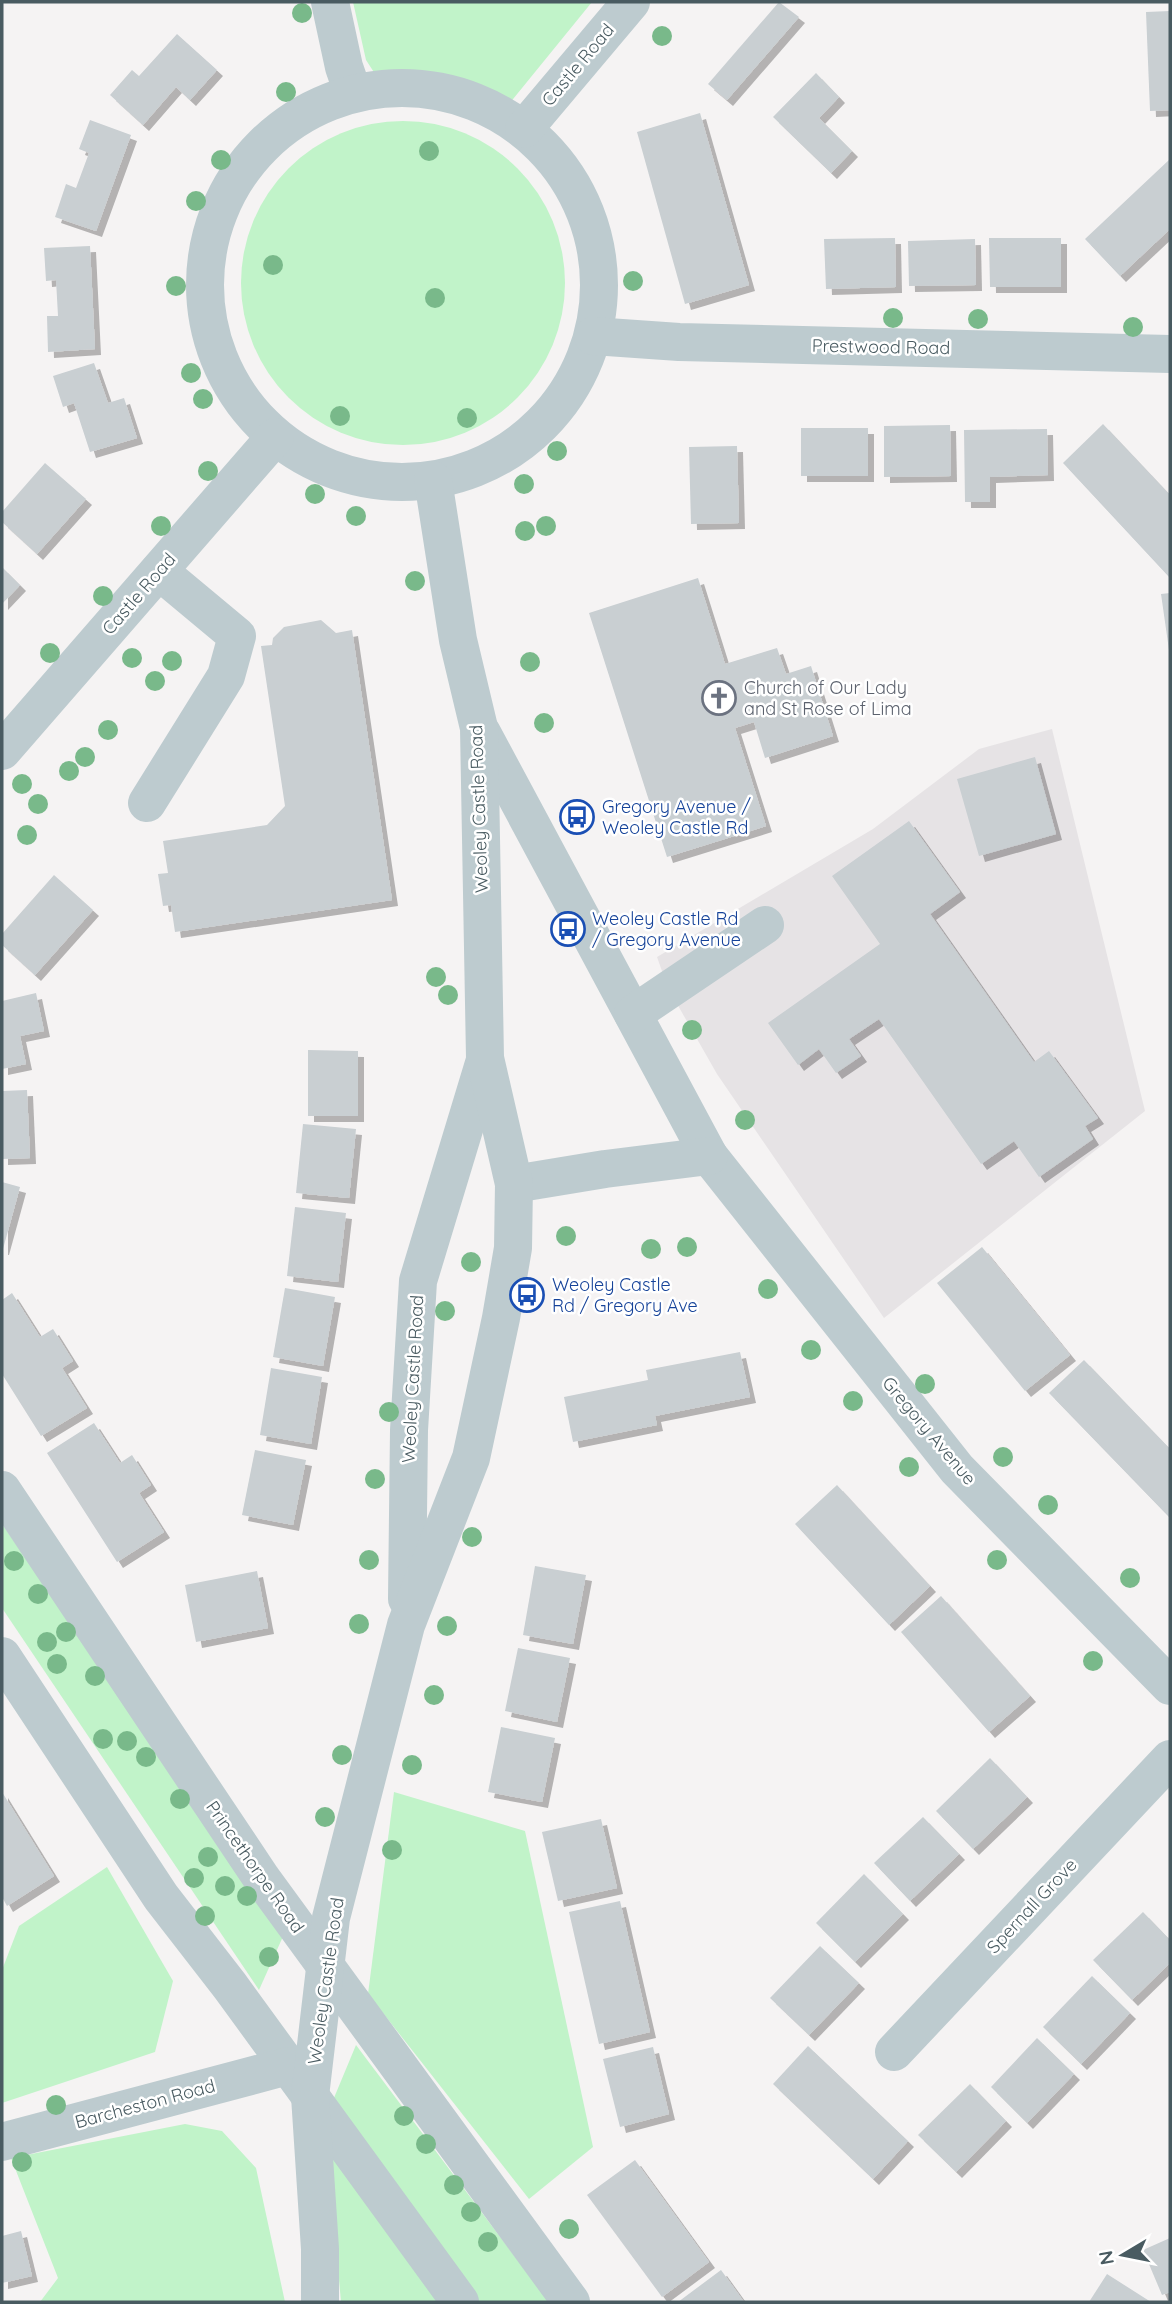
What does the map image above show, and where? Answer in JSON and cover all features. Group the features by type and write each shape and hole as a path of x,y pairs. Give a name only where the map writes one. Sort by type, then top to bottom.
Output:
{"street":[{"path":"330,2 344,67 353,93"},
{"name":"Castle Road","path":"524,129 631,2"},
{"path":"401,86 451,93 497,111 524,129 565,173 585,210 597,251 599,293 593,335 576,378 551,416 517,446 477,468 433,480 399,483 356,477 316,463 275,437 248,409 226,376 212,339 205,300 206,260 214,222 231,186 253,154 282,127 315,107 353,93 401,86"},
{"name":"Prestwood Road","path":"593,335 679,342 1170,354"},
{"name":"Castle Road","path":"2,751 275,437"},
{"name":"Weoley Castle Road","path":"320,2302 320,2249 310,2096 331,1918 407,1625 471,1458 513,1248 514,1184 485,1058 479,728 458,640 433,480"},
{"path":"147,803 226,676 237,636 159,570"},
{"name":"Gregory Avenue","path":"479,728 709,1156 957,1469 1170,1686"},
{"path":"633,1014 765,925"},
{"name":"Weoley Castle Road","path":"407,1625 409,1430 418,1280 485,1058"},
{"path":"514,1184 709,1156"},
{"name":"Princethorpe Road","path":"2,1490 262,1879 571,2302"},
{"path":"2,1656 161,1896 460,2302"},
{"name":"Spernall Grove","path":"894,2052 1170,1759"},
{"name":"Barcheston Road","path":"2,2142 288,2066"}],"shaded area":[{"path":"1052,729 1145,1111 884,1318 717,1074 668,988 657,957 873,829 979,749"}],"green space":[{"path":"353,2 592,2 496,120 468,105 379,80 366,60"},
{"path":"403,121 435,124 465,133 493,148 518,168 538,193 553,221 562,251 565,283 562,315 553,345 538,373 518,398 493,418 465,433 435,442 403,445 371,442 341,433 313,418 288,398 268,373 253,345 244,315 241,283 244,251 253,221 268,193 288,168 313,148 341,133 371,124"},
{"path":"2,1524 285,1932 259,1990 2,1608"},
{"path":"394,1792 525,1831 593,2147 529,2199 368,1994"},
{"path":"107,1867 173,1981 155,2052 2,2103 2,1970 19,1926"},
{"path":"356,2045 549,2302 479,2302 331,2105"},
{"path":"185,2124 222,2131 256,2168 285,2302 40,2302 58,2278 11,2158"},
{"path":"327,2145 440,2302 341,2302"}],"building":[{"path":"779,2 799,17 727,100 708,84"},
{"path":"1170,11 1170,110 1150,111 1146,12"},
{"path":"177,34 217,70 190,100 176,87 143,125 110,95 132,70 139,76"},
{"path":"816,73 839,97 819,118 852,151 831,173 773,117"},
{"path":"700,113 749,285 685,304 637,132"},
{"path":"90,120 131,135 96,231 55,217 66,184 76,188 89,153 79,149"},
{"path":"1170,159 1170,229 1120,276 1085,239"},
{"path":"895,238 896,287 826,289 824,239"},
{"path":"989,238 1061,238 1061,287 990,287"},
{"path":"975,239 976,285 909,286 908,241"},
{"path":"90,246 95,349 48,352 47,316 58,316 56,280 46,281 44,248"},
{"path":"94,363 108,403 124,398 137,438 90,452 74,403 63,407 53,376"},
{"path":"1103,424 1170,495 1170,578 1063,463"},
{"path":"950,425 951,476 884,477 884,426"},
{"path":"801,428 868,428 868,476 801,476"},
{"path":"1047,429 1048,475 990,477 990,502 965,502 964,430"},
{"path":"737,446 739,523 691,524 689,447"},
{"path":"45,463 86,499 37,554 2,522 2,512"},
{"path":"2,567 20,585 2,604"},
{"name":"Church of Our Lady and St Rose of Lima","path":"698,578 725,664 777,648 786,674 811,666 833,736 765,758 754,722 735,728 766,826 667,857 589,613"},
{"path":"1170,593 1170,650 1169,650 1161,594"},
{"path":"321,620 336,633 352,630 392,900 175,932 171,905 163,906 158,874 168,873 163,841 267,825 285,806 261,646 272,645 273,638 284,627"},
{"path":"1035,757 1056,834 979,856 957,779"},
{"path":"909,821 960,892 930,914 1034,1062 1049,1051 1098,1118 1085,1126 1093,1139 1039,1177 1014,1141 981,1164 879,1019 849,1039 861,1056 836,1073 819,1049 798,1065 768,1023 880,944 832,876"},
{"path":"54,875 93,910 35,975 2,945 2,934"},
{"path":"36,993 44,1031 20,1036 26,1064 2,1069 2,1001"},
{"path":"308,1050 358,1051 358,1116 308,1116"},
{"path":"27,1090 30,1158 2,1159 2,1091"},
{"path":"303,1124 356,1129 349,1198 296,1193"},
{"path":"2,1182 20,1187 3,1249 2,1249"},
{"path":"295,1207 346,1213 338,1282 287,1276"},
{"path":"982,1247 1070,1355 1025,1391 937,1283"},
{"path":"285,1288 335,1297 323,1366 273,1357"},
{"path":"12,1293 40,1337 53,1329 73,1361 62,1368 87,1408 41,1436 2,1374 2,1300"},
{"path":"740,1352 750,1397 655,1416 657,1425 573,1442 564,1397 648,1380 646,1370"},
{"path":"1084,1360 1170,1449 1170,1518 1049,1393"},
{"path":"271,1368 322,1377 311,1444 260,1435"},
{"path":"94,1423 120,1463 132,1455 151,1485 139,1493 164,1532 117,1562 47,1453"},
{"path":"255,1450 306,1460 293,1525 242,1515"},
{"path":"837,1485 930,1586 889,1625 795,1524"},
{"path":"535,1566 586,1575 573,1644 523,1635"},
{"path":"257,1571 268,1628 196,1642 185,1585"},
{"path":"941,1596 1030,1696 989,1732 901,1632"},
{"path":"518,1648 570,1658 557,1722 505,1711"},
{"path":"501,1727 555,1738 542,1802 488,1792"},
{"path":"990,1758 1027,1797 973,1849 936,1811"},
{"path":"2,1792 54,1876 7,1906 2,1897"},
{"path":"923,1817 959,1854 910,1901 874,1863"},
{"path":"601,1819 617,1888 558,1901 542,1832"},
{"path":"864,1874 903,1914 855,1962 816,1923"},
{"path":"620,1901 650,2032 599,2044 569,1912"},
{"path":"1143,1912 1170,1940 1170,1963 1132,2000 1093,1960"},
{"path":"820,1946 859,1983 809,2035 770,1998"},
{"path":"1092,1976 1130,2013 1081,2064 1043,2027"},
{"path":"1037,2038 1074,2074 1027,2123 991,2087"},
{"path":"808,2046 908,2141 873,2179 773,2084"},
{"path":"653,2047 669,2114 620,2127 603,2059"},
{"path":"970,2084 1006,2121 956,2172 918,2135"},
{"path":"635,2160 709,2262 662,2297 587,2195"},
{"path":"21,2231 32,2276 2,2283 2,2236"},
{"path":"1170,2238 1170,2292 1162,2295 1143,2250"},
{"path":"721,2270 744,2302 678,2302"},
{"path":"1107,2274 1151,2302 1089,2302"}],"place":[{"name":"Church of Our Lady and St Rose of Lima","path":"719,698"},
{"name":"Gregory Avenue / Weoley Castle Rd","path":"577,817"},
{"name":"Weoley Castle Rd / Gregory Avenue","path":"568,929"},
{"name":"Weoley Castle Rd / Gregory Ave","path":"527,1295"}]}
